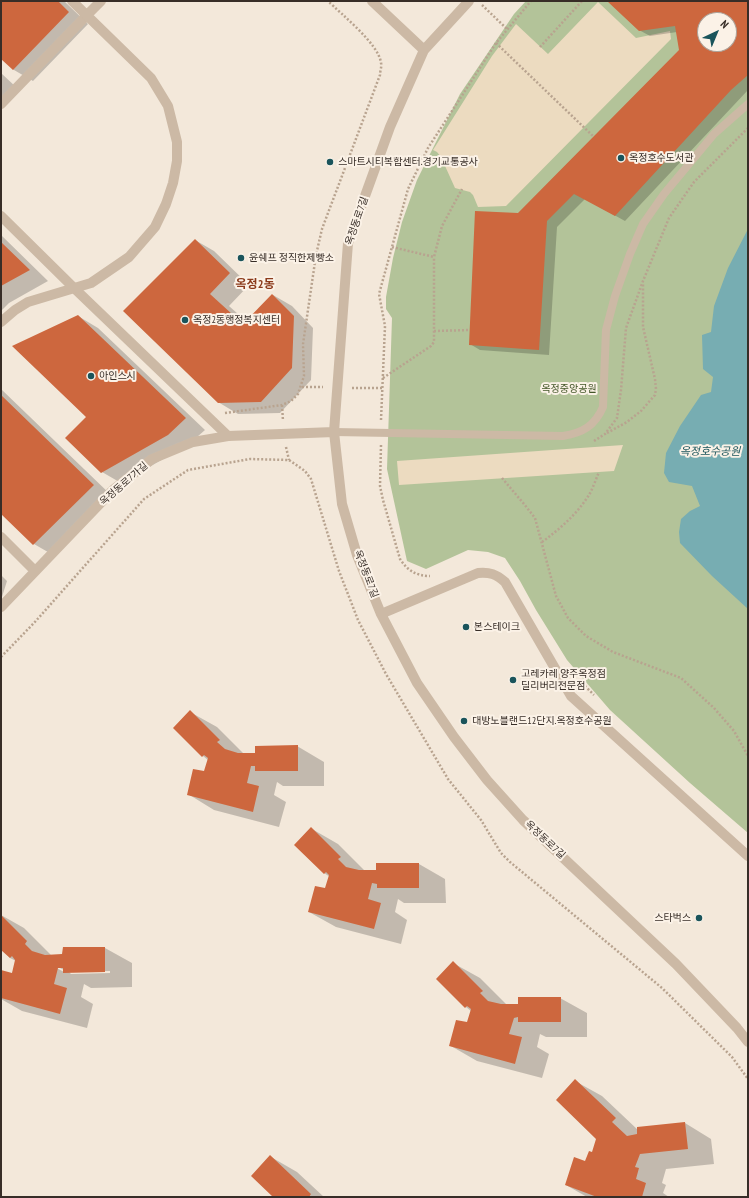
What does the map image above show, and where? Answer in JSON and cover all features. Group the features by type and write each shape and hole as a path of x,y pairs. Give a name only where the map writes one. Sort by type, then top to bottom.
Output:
{"street":[{"path":"1,322 15,310 28,302 91,282 129,257 156,227 166,204 177,161 177,142 168,106 151,78 72,1"},
{"path":"1,104 101,1"},
{"path":"372,1 424,50"},
{"name":"옥정동로7길","path":"469,1 424,50 390,127 348,243 334,432 342,504 357,555 381,614 417,683 454,738 487,780 523,820 676,964 737,1028 748,1042"},
{"path":"1,216 228,436"},
{"name":"옥정동로7가길","path":"1,607 113,490 152,459 193,442 228,436 334,432"},
{"path":"1,537 35,571"},
{"path":"381,614 478,573 486,572 498,576 504,582 574,700 748,856"}],"lane":[{"path":"334,432 563,436 574,434 592,424 598,417 602,407 606,330 627,261 643,224 664,194 714,134 748,104"}],"path":[{"path":"207,416 282,405 291,401 302,387 304,376 302,344 316,255 322,229 380,75 381,63 377,52 368,40 328,1"},
{"path":"477,1 507,29"},
{"path":"540,47 582,1"},
{"path":"496,43 594,137"},
{"path":"605,434 617,418 626,328 643,281 669,218 694,182 748,128"},
{"path":"383,378 431,346 434,342 434,257 442,226 462,189"},
{"path":"392,247 434,257"},
{"path":"591,442 627,422 641,411 655,395 655,379 644,327 643,281"},
{"path":"434,331 470,330"},
{"path":"1,657 34,623 144,499 188,470 250,460 289,460 297,464 311,479 339,571 355,613 386,674 448,778 481,820 501,853 662,988 732,1058 748,1079"},
{"path":"542,542 559,530 569,520 590,494 599,472"},
{"path":"502,478 535,518 556,596 568,618 586,636 613,652 681,678 714,708 734,732 748,756"}],"green space":[{"name":"옥정중앙공원","path":"526,1 748,1 748,833 690,783 610,710 567,660 505,558 488,552 468,550 426,569 407,561 387,469 392,318 386,309 386,297 393,258 402,222 417,180 460,94 514,14"}],"shaded area":[{"path":"598,2 636,38 670,31 671,39 506,206 478,207 473,195 470,192 455,188 441,157 433,150 492,56 516,24 548,54"},
{"path":"623,445 614,471 399,485 397,461"}],"water":[{"name":"옥정호수공원","path":"748,229 748,609 712,576 680,543 679,532 681,519 690,511 700,506 692,486 669,482 664,473 666,453 680,426 701,395 711,392 713,377 703,369 702,335 711,332 714,306 728,268"}],"building":[{"path":"1,1 58,1 69,12 13,70 1,59"},
{"name":"옥정호수도서관","path":"607,1 748,1 748,75 731,90 615,216 574,194 547,221 539,350 469,345 475,211 518,213 679,50 675,26 639,31"},
{"name":"옥정2동행정복지센터","path":"195,239 230,273 210,294 243,324 272,294 294,316 292,368 261,402 218,403 123,311"},
{"path":"1,242 30,270 1,286"},
{"path":"78,315 186,418 168,435 101,473 65,438 86,417 12,346"},
{"path":"1,395 94,485 33,545 1,514"},
{"path":"190,710 220,740 217,742 225,749 238,753 255,753 255,746 298,745 298,771 255,771 255,766 251,766 247,783 259,786 253,812 187,795 193,769 204,771 208,758 204,755 202,757 173,728"},
{"path":"311,827 341,857 338,859 346,867 359,870 376,870 376,863 419,863 419,888 377,888 377,884 372,883 368,899 381,903 374,929 308,912 315,886 325,888 329,875 326,872 324,874 294,845"},
{"path":"1,915 27,941 25,944 32,951 45,955 62,954 63,947 105,947 105,972 63,973 63,968 58,968 54,984 67,988 60,1014 1,998 1,970 12,973 15,960 12,956 10,958 1,950"},
{"path":"453,961 483,991 480,993 488,1001 501,1004 518,1004 518,997 561,997 561,1022 518,1022 518,1017 514,1018 509,1034 522,1037 515,1064 449,1046 456,1020 467,1022 471,1009 467,1006 465,1008 436,979"},
{"path":"575,1079 616,1118 612,1122 627,1136 637,1134 637,1127 685,1122 688,1149 640,1154 635,1167 639,1168 636,1179 646,1183 642,1197 597,1197 565,1185 574,1157 585,1161 589,1151 592,1152 596,1139 556,1100"},
{"path":"270,1155 311,1194 309,1197 273,1197 251,1176"}],"place":[{"name":"옥정호수도서관","path":"621,158"},
{"name":"스마트시티복합센터.경기교통공사","path":"330,162"},
{"name":"윤쉐프 정직한제빵소","path":"241,258"},
{"name":"옥정2동행정복지센터","path":"185,320"},
{"name":"아인스시","path":"91,376"},
{"name":"본스테이크","path":"466,627"},
{"name":"고레카레 양주옥정점 딜리버리전문점","path":"513,680"},
{"name":"대방노블랜드12단지.옥정호수공원","path":"464,721"},
{"name":"스타벅스","path":"699,918"}],"district":[{"name":"옥정2동","path":"255,285"}]}
